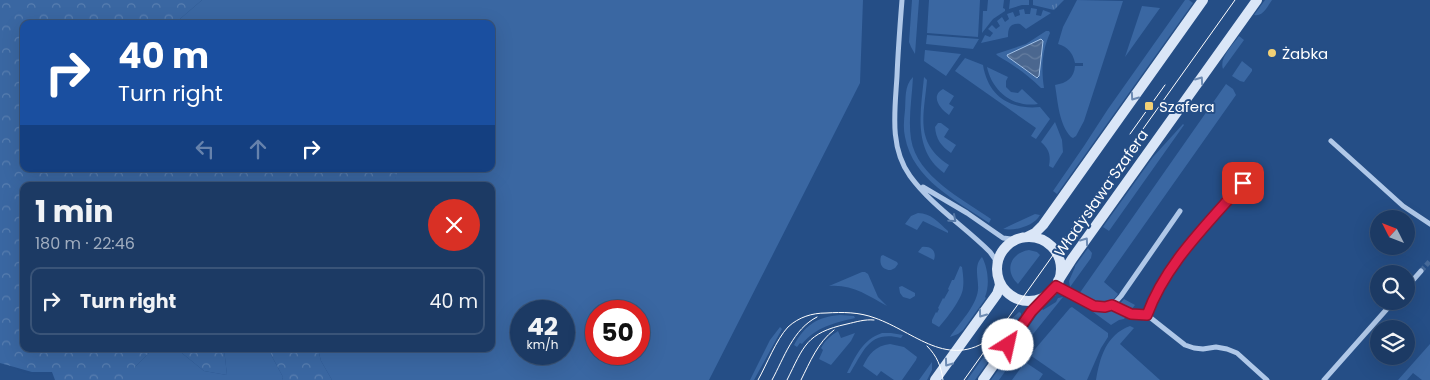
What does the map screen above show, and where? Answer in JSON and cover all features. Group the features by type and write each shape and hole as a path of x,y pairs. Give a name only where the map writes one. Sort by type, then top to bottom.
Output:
{"main road":[{"name":"Władysława Szafera","path":"1023,237 1035,233 1043,225 1203,0"},
{"name":"Władysława Szafera","path":"1057,284 1072,259 1256,0"},
{"path":"935,380 997,294 1000,286 998,276 999,259 1002,252 1009,244 1023,237 1042,239 1051,245 1060,259 1061,266 1057,284 1031,312 983,380"},
{"path":"998,276 1007,291 1014,297 1035,300 1046,296"}],"street":[{"path":"902,0 894,114 895,136 901,160 918,185 989,251 995,259 998,276"},
{"path":"1331,141 1403,206 1430,224"},
{"path":"1147,315 1162,281 1178,258 1256,168"},
{"path":"918,185 961,209 1003,238 1023,237"},
{"path":"1057,284 1094,306 1105,307 1112,305 1121,296 1180,211"},
{"path":"1415,278 1421,271"},
{"path":"1112,305 1131,314 1147,315 1185,345 1204,349 1216,347 1237,353 1267,380"},
{"path":"1324,380 1386,310"}],"green space":[{"path":"0,0 202,0 179,20 20,20 20,172 397,172 395,182 20,182 20,352 150,352 135,367 135,380 55,380 52,372 32,372 0,363"},
{"path":"202,0 863,0 860,83 709,380 332,380 321,361 319,352 495,352 495,182 394,182 397,172 495,172 495,20 179,20"},
{"path":"912,0 919,0 915,54 909,42"},
{"path":"929,0 980,0 978,37 927,33"},
{"path":"988,0 1004,0 1003,8 1005,11 993,19 982,33 983,11 987,11"},
{"path":"1010,0 1029,0 1029,5 1009,9"},
{"path":"1033,0 1064,0 1054,10 1033,5"},
{"path":"1077,0 1123,1 1084,121 1073,138 1067,132 1061,120 1055,85 1069,79 1073,74 1075,66 1083,66 1083,63 1075,63 1070,51 1058,44 1063,27"},
{"path":"1185,0 1193,3 1057,194 1053,191"},
{"path":"1265,0 1272,0 1262,13 1254,15"},
{"path":"1142,6 1160,8 1125,57"},
{"path":"1031,8 1037,9 1036,15 1041,16 1043,10 1051,13 1026,29 1020,24 1012,25 1009,29 1008,37 981,43 985,35 990,37 993,33 988,29 992,25 996,29 1000,26 997,21 1002,17 1005,22 1009,19 1007,14 1013,12 1015,17 1020,15 1019,10 1024,9 1025,14 1030,14"},
{"path":"1049,31 1043,60 1044,88 1041,88 1021,70 996,54 1026,44","holes":["1041,39 1043,41 1039,78 1036,78 1007,55"]},
{"path":"927,35 979,39 973,49 926,44"},
{"path":"1239,36 1244,40 1223,69 1224,56"},
{"path":"925,50 961,54 946,76 924,61"},
{"path":"965,58 983,65 990,85 1002,99 1019,106 1040,107 1050,119 1036,139 1031,136 1036,128 955,71"},
{"path":"1242,61 1252,69 1244,82 1232,76"},
{"path":"987,67 1008,77 1006,87 1011,92 1018,93 1022,89 1038,104 1020,103 1005,96 994,83"},
{"path":"913,77 910,124 911,139 915,153 922,165 932,176 955,195 991,219 989,223 938,188 926,177 910,152 905,137 904,124 907,88"},
{"path":"924,77 927,80 923,117 926,137 930,147 949,165 944,173 934,164 927,153 923,141 921,116"},
{"path":"1226,84 1233,89 1236,95 1104,282 1118,294 1109,302 1100,303 1079,294"},
{"path":"943,89 954,96 949,104 954,107 949,115 942,109 937,99 937,95"},
{"path":"1055,122 1062,140 1063,152 1053,168 1049,166 1049,153 1041,142"},
{"path":"938,123 949,129 944,137 956,145 951,153 938,139 935,127"},
{"path":"1183,124 1109,231 1103,227 1153,157"},
{"path":"923,213 934,219 948,233 923,221 917,230 905,224 911,216"},
{"path":"1035,214 1040,215 1029,225 1003,229 1009,226"},
{"path":"922,247 928,247 934,252 934,260 918,252"},
{"path":"1088,248 1092,253 1091,258 1070,287 1069,281 1075,266"},
{"path":"1029,250 1040,255 1018,284 1011,274 1011,263 1017,255"},
{"path":"883,255 897,262 898,264 895,268 888,270 883,268 880,262"},
{"path":"982,257 988,277 986,298 963,330 950,337 971,309 977,296 977,268"},
{"path":"960,266 962,267 963,278 962,292 954,308 939,327 932,323 932,320"},
{"path":"862,272 868,274 878,297 887,306 866,294 852,289 829,286"},
{"path":"902,286 915,293 915,296 910,299 903,297 899,287"},
{"path":"1063,297 1021,349 1019,343 1021,338 1038,313 1056,302 1058,298"},
{"path":"1124,299 1135,305 1124,319 1111,325 1089,309 1108,310"},
{"path":"1072,307 1108,333 1108,337 1087,380 1066,380 1030,355"},
{"path":"1019,312 1021,315 975,380 967,380 1010,320"},
{"path":"840,315 854,316 855,318 826,326 813,333 797,347 794,345 812,323"},
{"path":"1130,326 1134,328 1120,344 1160,380 1096,380 1102,355 1110,341 1115,335"},
{"path":"780,327 782,329 754,380 750,380 770,340"},
{"path":"838,331 841,338 855,333 851,341 831,365 819,359 823,350 821,348"},
{"path":"882,333 903,335 901,338 890,336 874,340 864,350 850,373 847,373 865,344"},
{"path":"890,344 904,347 917,357 902,380 894,380 881,371 877,376 863,366 873,351"},
{"path":"1430,344 1430,380 1422,380 1413,373 1407,380 1398,380 1411,365 1415,365 1415,361"},
{"path":"150,352 181,352 204,371 227,375 224,352 270,352 283,377 282,380 135,380 135,367"},
{"path":"181,352 224,352 227,375 204,371"},
{"path":"270,352 319,352 321,361 332,380 282,380 283,377"},
{"path":"1016,356 999,380 991,380 1006,359"},
{"path":"932,362 932,370 927,380 919,380"},
{"path":"1025,362 1043,374 1039,380 1012,380"}],"water":[{"path":"1041,39 1043,41 1039,76 1037,78 1007,55"}],"tunnel":[{"path":"1421,271 1430,261"}],"tram line":[{"path":"964,380 1235,0"},
{"path":"1130,134 1165,85"},
{"path":"758,380 776,345 788,327 801,318 816,314 845,313 869,316 890,324 918,339 946,349 960,350 975,347 991,338"},
{"path":"772,380 795,336 817,317"},
{"path":"787,380 803,350 814,337 833,328 860,321 874,320"},
{"path":"801,380 819,346 834,330"},
{"path":"927,346 938,362 943,380"}],"place":[{"name":"Żabka","path":"1272,53"},
{"name":"Szafera","path":"1149,106"}],"route":[{"path":"1008,345 1031,312 1056,286 1094,306 1105,307 1112,305 1131,314 1147,315 1162,281 1178,258 1243,183"}]}
